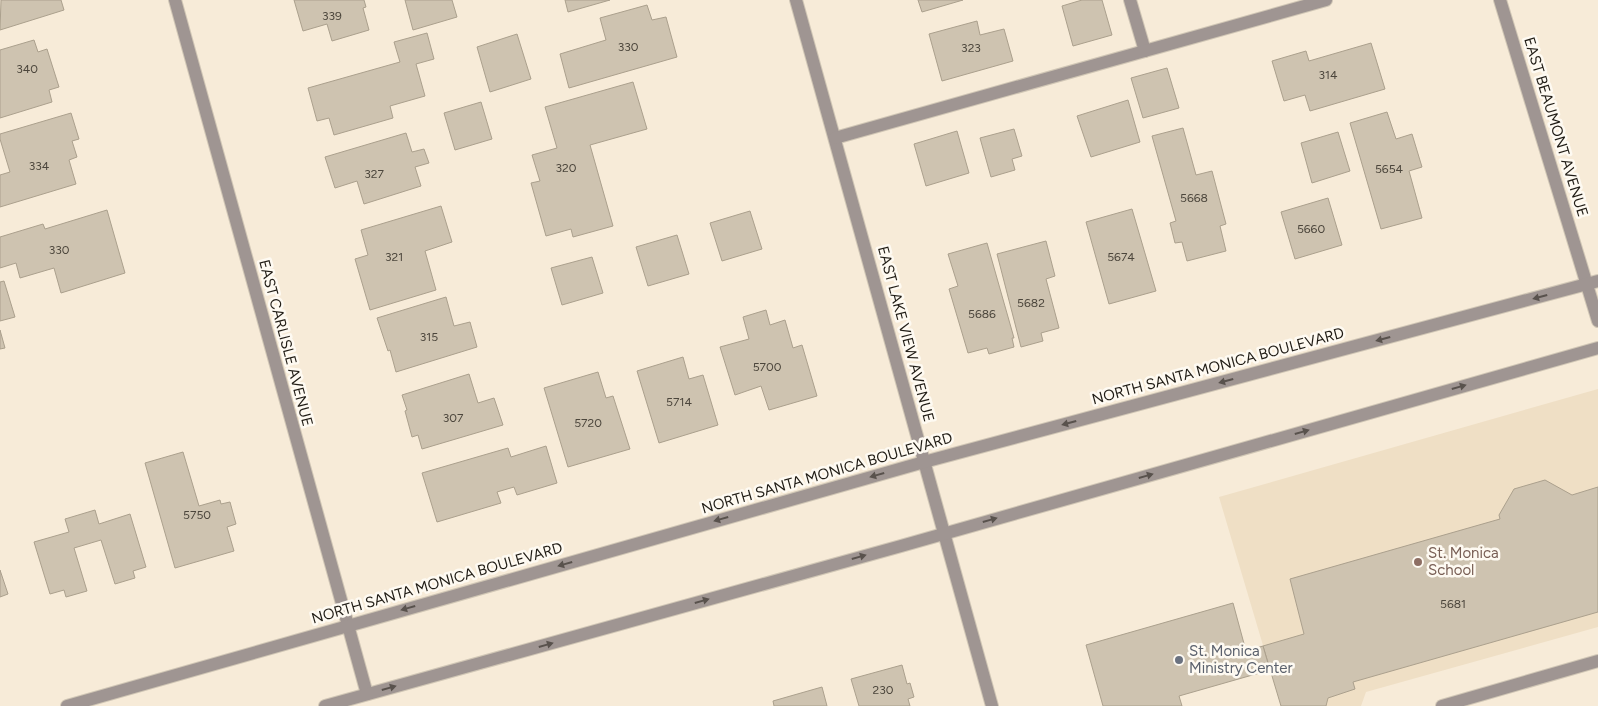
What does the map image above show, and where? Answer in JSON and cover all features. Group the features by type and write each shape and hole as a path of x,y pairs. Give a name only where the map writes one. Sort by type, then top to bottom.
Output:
{"street":[{"name":"EAST CARLISLE AVENUE","path":"174,0 367,694"},
{"name":"EAST LAKE VIEW AVENUE","path":"796,0 992,706"},
{"path":"1130,0 1145,51"},
{"path":"835,138 1326,0"},
{"name":"EAST BEAUMONT AVENUE","path":"1500,0 1592,282 1598,321"},
{"name":"NORTH SANTA MONICA BOULEVARD","path":"67,706 924,462 1592,282"},
{"path":"325,706 943,534 1598,348"},
{"path":"1442,706 1598,661"}],"shaded area":[{"name":"St. Monica School","path":"1598,389 1598,627 1366,692 1361,706 1281,706 1219,497"}],"building":[{"path":"1,0 61,0 64,10 0,30"},
{"path":"294,0 364,0 366,7 363,8 369,30 332,41 327,24 303,31"},
{"path":"405,0 452,0 457,17 413,30"},
{"path":"565,0 610,0 568,12"},
{"path":"918,0 963,0 922,12"},
{"path":"1082,0 1102,0 1112,35 1073,46 1062,6"},
{"path":"647,5 652,20 666,17 677,57 569,88 560,54 606,40 600,18"},
{"path":"977,21 980,35 1004,29 1013,61 942,81 929,34"},
{"path":"427,33 434,59 416,64 425,96 390,106 393,118 334,135 329,118 317,121 308,88 400,62 394,42"},
{"path":"517,34 531,79 490,92 477,47"},
{"path":"34,40 38,52 47,49 59,87 49,90 52,102 0,118 0,50"},
{"path":"1371,43 1385,89 1310,111 1305,95 1284,101 1272,61 1306,51 1309,61"},
{"path":"1167,68 1179,108 1143,118 1131,78"},
{"path":"633,82 647,129 590,145 613,226 573,237 571,229 546,236 531,183 540,181 532,155 557,148 545,107"},
{"path":"1128,100 1140,142 1091,157 1077,116"},
{"path":"481,102 492,139 455,150 444,113"},
{"path":"1387,112 1396,139 1412,134 1422,167 1409,171 1422,218 1381,229 1350,123"},
{"path":"71,113 79,139 72,141 77,157 69,160 76,184 0,207 0,175 10,172 0,134"},
{"path":"1183,128 1196,175 1212,171 1226,224 1220,226 1226,251 1187,261 1182,242 1175,243 1170,223 1176,221 1152,136"},
{"path":"1014,129 1022,156 1012,159 1015,170 991,177 980,138"},
{"path":"957,131 969,173 926,186 914,144"},
{"path":"1338,132 1350,171 1312,183 1301,143"},
{"path":"406,133 412,152 424,149 429,163 415,167 421,186 364,204 357,181 335,188 325,157"},
{"path":"1328,198 1342,245 1295,259 1281,212"},
{"path":"441,206 452,242 425,251 436,290 370,310 355,259 368,255 361,230"},
{"path":"1132,209 1156,291 1109,304 1086,222"},
{"path":"107,210 125,273 61,293 54,268 20,278 16,263 0,268 0,237 43,224 45,229"},
{"path":"750,211 762,249 722,261 710,223"},
{"path":"677,235 689,274 648,286 636,247"},
{"path":"1046,241 1055,276 1046,279 1059,328 1041,333 1043,341 1021,347 997,254"},
{"path":"987,243 1014,338 1012,338 1014,347 989,354 987,348 968,353 949,289 958,286 948,254"},
{"path":"592,257 603,293 562,305 551,268"},
{"path":"4,281 15,317 0,321 0,282"},
{"path":"446,297 454,326 470,322 477,347 396,372 390,350 388,351 377,318"},
{"path":"766,310 770,325 785,320 793,348 802,345 817,396 769,410 761,386 735,395 720,347 749,339 743,317"},
{"path":"0,330 5,348 0,349"},
{"path":"683,357 689,379 703,375 718,425 659,443 637,371"},
{"path":"598,372 606,398 613,396 630,449 568,467 544,388"},
{"path":"469,374 478,403 494,398 503,425 422,449 418,435 412,437 402,395"},
{"path":"546,446 557,483 517,495 514,487 497,492 501,503 437,522 422,473 508,448 511,457"},
{"path":"183,452 199,506 220,500 221,504 230,502 236,524 227,527 234,551 175,568 145,463"},
{"path":"1545,480 1572,495 1598,487 1598,612 1353,682 1355,689 1328,698 1326,706 1281,706 1263,646 1304,634 1290,579 1500,519 1499,515 1514,489"},
{"path":"95,510 99,524 130,514 146,567 133,571 135,578 115,584 101,540 74,548 87,591 66,597 64,590 50,594 34,542 69,532 65,519"},
{"path":"0,570 8,594 0,597"},
{"name":"St. Monica Ministry Center","path":"1233,603 1246,651 1263,646 1270,670 1179,696 1182,706 1103,706 1086,645"},
{"path":"902,665 907,684 910,683 914,697 908,699 910,706 859,706 851,679"},
{"path":"822,687 827,706 774,706 773,701"}],"place":[{"name":"St. Monica School","path":"1418,562"},
{"name":"St. Monica Ministry Center","path":"1179,660"}]}
